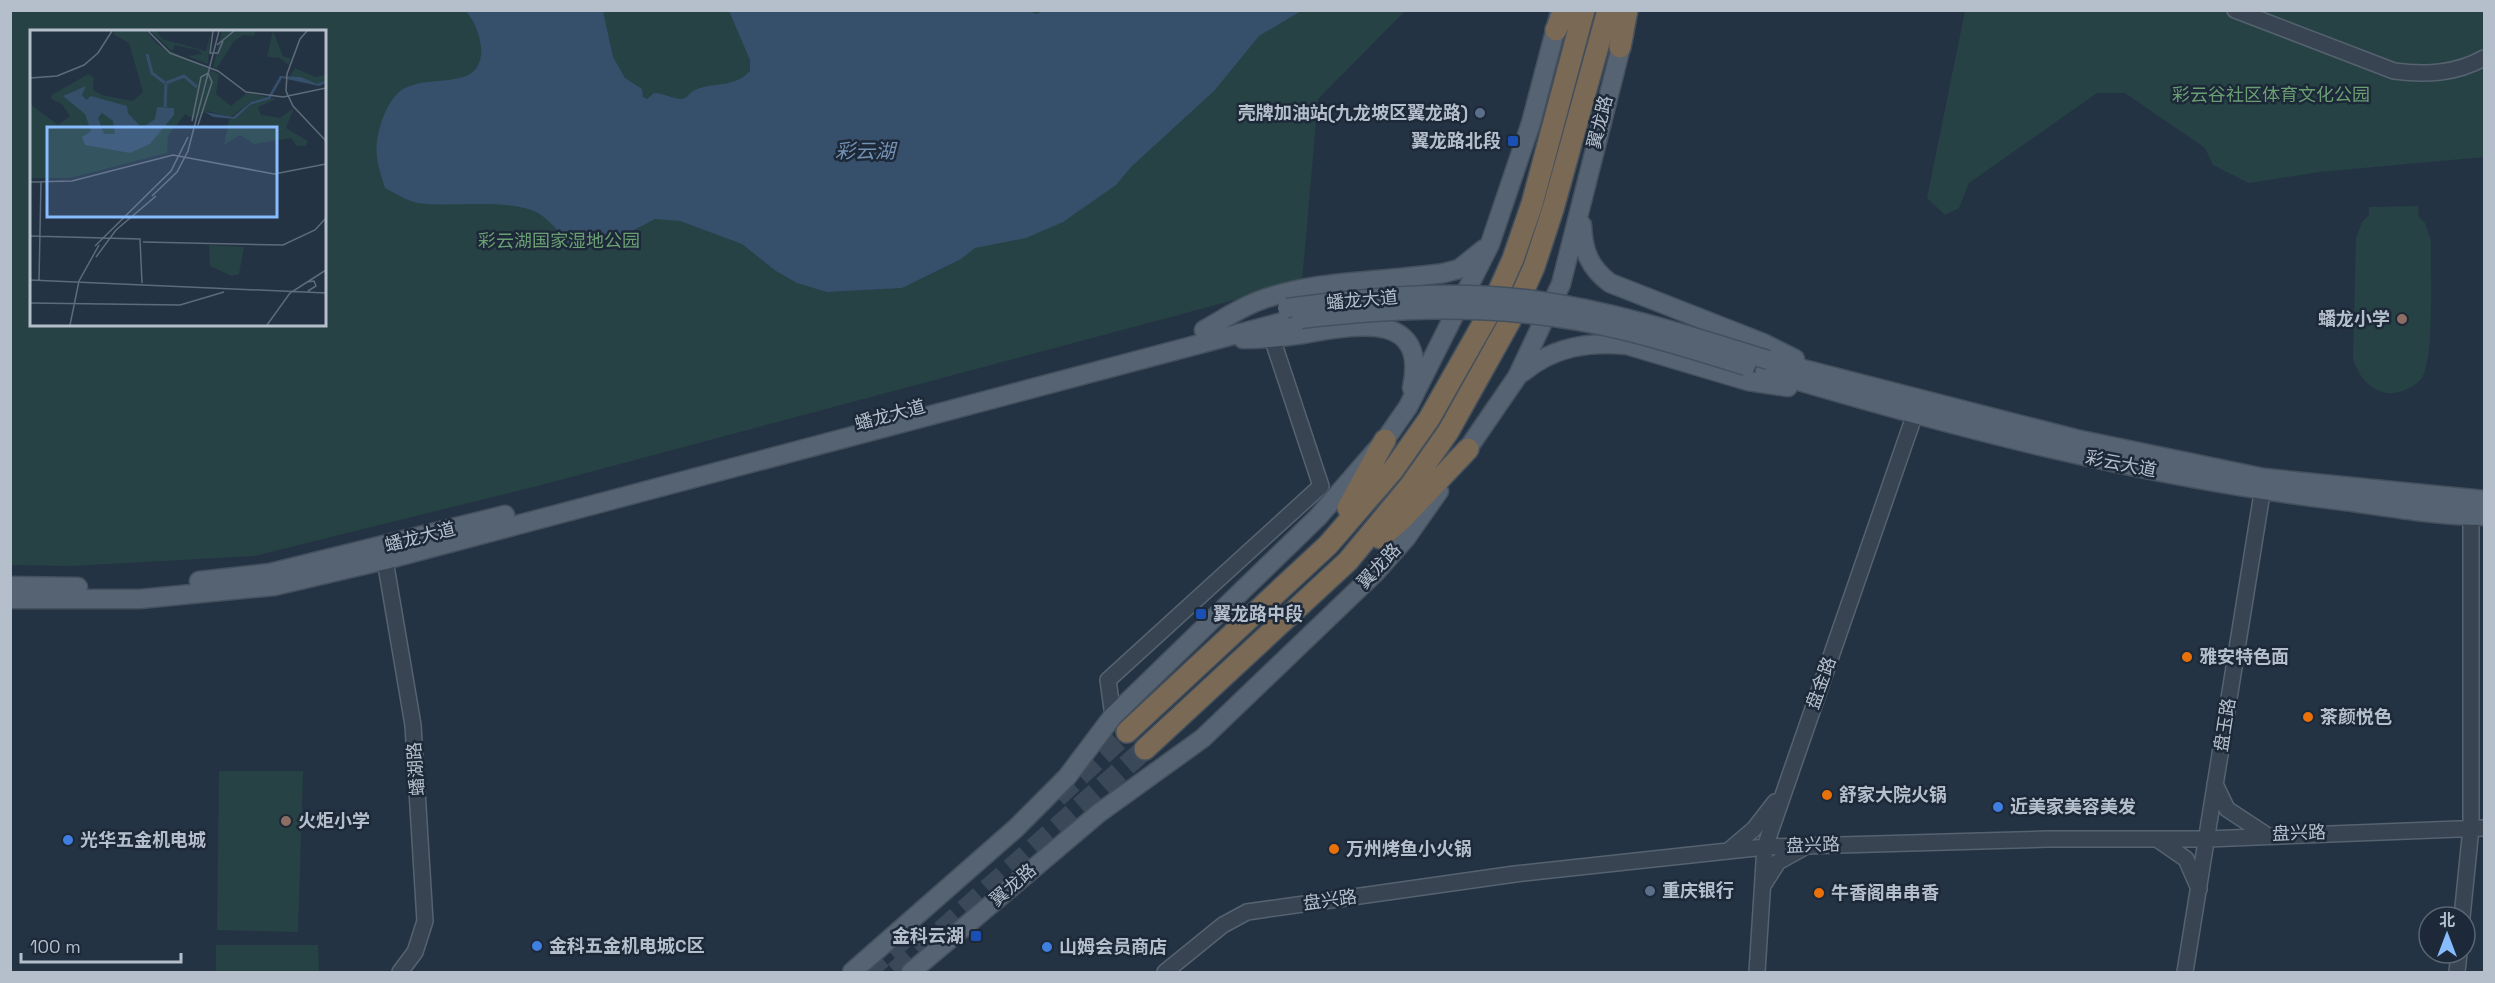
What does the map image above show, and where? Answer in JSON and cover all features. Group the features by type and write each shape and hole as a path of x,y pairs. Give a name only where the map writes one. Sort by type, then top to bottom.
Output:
{"highway":[{"path":"1127,732 1328,545 1392,470 1423,427 1488,315 1532,204 1584,10"},
{"name":"翼龙路","path":"1145,749 1348,561 1410,486 1448,432 1510,321 1534,267 1553,209 1608,10"},
{"path":"1620,47 1627,10"},
{"path":"1328,545 1385,440"},
{"path":"1348,561 1390,531 1468,449"}],"main road":[{"name":"翼龙路","path":"911,972 1040,862 1211,730 1375,573 1406,538 1517,377 1561,284 1620,47 1633,10"},
{"path":"852,972 1016,829 1067,777 1113,716 1318,517 1385,440 1408,407 1491,244 1512,186 1560,17"},
{"path":"1581,198 1584,251 1590,265 1610,283 1763,343 1827,374"},
{"path":"1207,335 1247,305 1277,295 1321,286 1444,273 1464,265 1491,244"},
{"name":"蟠龙大道","path":"10,586 141,587 270,573 1289,314 1370,297 1429,295 1532,300 1581,308 1672,330 1767,366"},
{"path":"1207,335 1272,338 1362,326 1387,328 1407,341 1415,364 1408,407"},
{"name":"蟠龙大道","path":"10,599 140,599 274,586 385,560 1207,335"},
{"path":"1517,377 1550,354 1586,344 1608,343 1627,345 1759,383 1835,392"},
{"name":"彩云大道","path":"1767,366 1827,374 1917,408 2078,455 2477,516"},
{"name":"彩云大道","path":"1767,366 1835,392 1917,408"},
{"name":"彩云大道","path":"2263,485 2484,500"}],"street":[{"path":"2235,10 2394,71 2419,74 2445,73 2484,58"},
{"path":"1113,716 1108,680 1321,486 1272,338"},
{"name":"盘金路","path":"1757,972 1765,847 1917,408"},
{"name":"盘玉路","path":"2185,972 2263,485"},
{"path":"2464,905 2478,828 2477,516"},
{"name":"蟠湖路","path":"385,560 413,724 425,921 415,952 400,972"},
{"path":"2215,784 2227,809 2265,834"},
{"path":"1728,851 1754,829 1783,792"},
{"name":"盘兴路","path":"1165,972 1223,925 1247,912 1515,874 1810,844 2207,838 2265,834 2478,828"},
{"path":"2157,839 2186,859 2199,889"},
{"path":"1762,887 1778,862 1810,844"}],"green space":[{"name":"彩云湖国家湿地公园","path":"11,11 1405,11 1318,99 1302,282 541,485 254,556 70,566 11,565"},
{"name":"彩云谷社区体育文化公园","path":"1965,11 2484,11 2484,157 2319,172 2249,183 2213,165 2205,148 2125,93 2097,93 1969,183 1959,208 1945,215 1927,198"},
{"path":"2418,206 2419,217 2425,223 2431,240 2431,313 2428,354 2425,369 2418,382 2401,392 2387,393 2365,381 2353,359 2356,238 2362,222 2369,215 2369,207"},
{"path":"219,771 303,771 298,932 217,930"},
{"path":"216,945 318,945 319,972 216,972"}],"water":[{"name":"彩云湖","path":"1044,10 1301,11 1259,36 1214,91 1131,167 1116,185 1063,222 1026,238 975,248 961,259 902,288 827,292 797,283 776,271 742,244 680,221 655,219 634,230 573,249 550,222 529,210 515,206 414,202 385,188 379,169 377,139 387,109 398,93 419,83 463,77 478,65 481,56 479,37 466,11 603,11 613,57 625,78 642,89 643,97 647,99 654,93 682,99 700,88 730,83 744,77 750,71 750,60 729,11 1028,11 1037,14"}],"tunnel":[{"path":"1057,797 1127,732"},
{"path":"895,972 1145,749"},
{"path":"866,972 911,932"}],"place":[{"name":"壳牌加油站(九龙坡区翼龙路)","path":"1480,113"},
{"name":"翼龙路北段","path":"1513,141"},
{"name":"蟠龙小学","path":"2402,319"},
{"name":"翼龙路中段","path":"1201,614"},
{"name":"雅安特色面","path":"2187,657"},
{"name":"茶颜悦色","path":"2308,717"},
{"name":"舒家大院火锅","path":"1827,795"},
{"name":"近美家美容美发","path":"1998,807"},
{"name":"火炬小学","path":"286,821"},
{"name":"光华五金机电城","path":"68,840"},
{"name":"万州烤鱼小火锅","path":"1334,849"},
{"name":"重庆银行","path":"1650,891"},
{"name":"牛香阁串串香","path":"1819,893"},
{"name":"金科云湖","path":"976,936"},
{"name":"金科五金机电城C区","path":"537,946"},
{"name":"山姆会员商店","path":"1047,947"}]}
